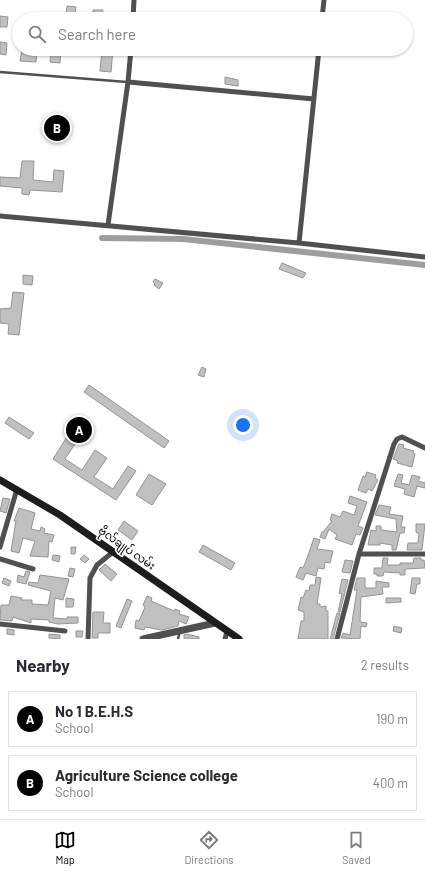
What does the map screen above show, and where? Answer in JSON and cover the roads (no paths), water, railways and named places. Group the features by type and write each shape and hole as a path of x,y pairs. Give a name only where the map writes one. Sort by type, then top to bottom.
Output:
{"main road":[{"name":"ဗိုလ်ချုပ် လမ်း","path":"0,480 60,515 239,639"}],"street":[{"path":"133,12 134,0"},
{"path":"323,12 324,0"},
{"path":"108,225 130,56"},
{"path":"299,243 318,56"},
{"path":"128,82 314,99"},
{"path":"0,216 299,243 425,257"},
{"path":"337,639 359,554 394,444 398,439 402,438 425,448"},
{"path":"0,547 17,489"},
{"path":"88,639 90,578 97,565 113,552"},
{"path":"359,554 425,554"},
{"path":"0,559 33,569"},
{"path":"142,639 215,623"},
{"path":"0,624 65,631"},
{"path":"225,639 227,631"}],"lane":[{"path":"0,72 128,82"},
{"path":"178,639 180,631"}],"waterway":[{"path":"102,238 183,239 425,265"}],"place":[{"name":"Agriculture Science college","path":"57,128"},
{"name":"No 1 B.E.H.S","path":"79,430"}]}
